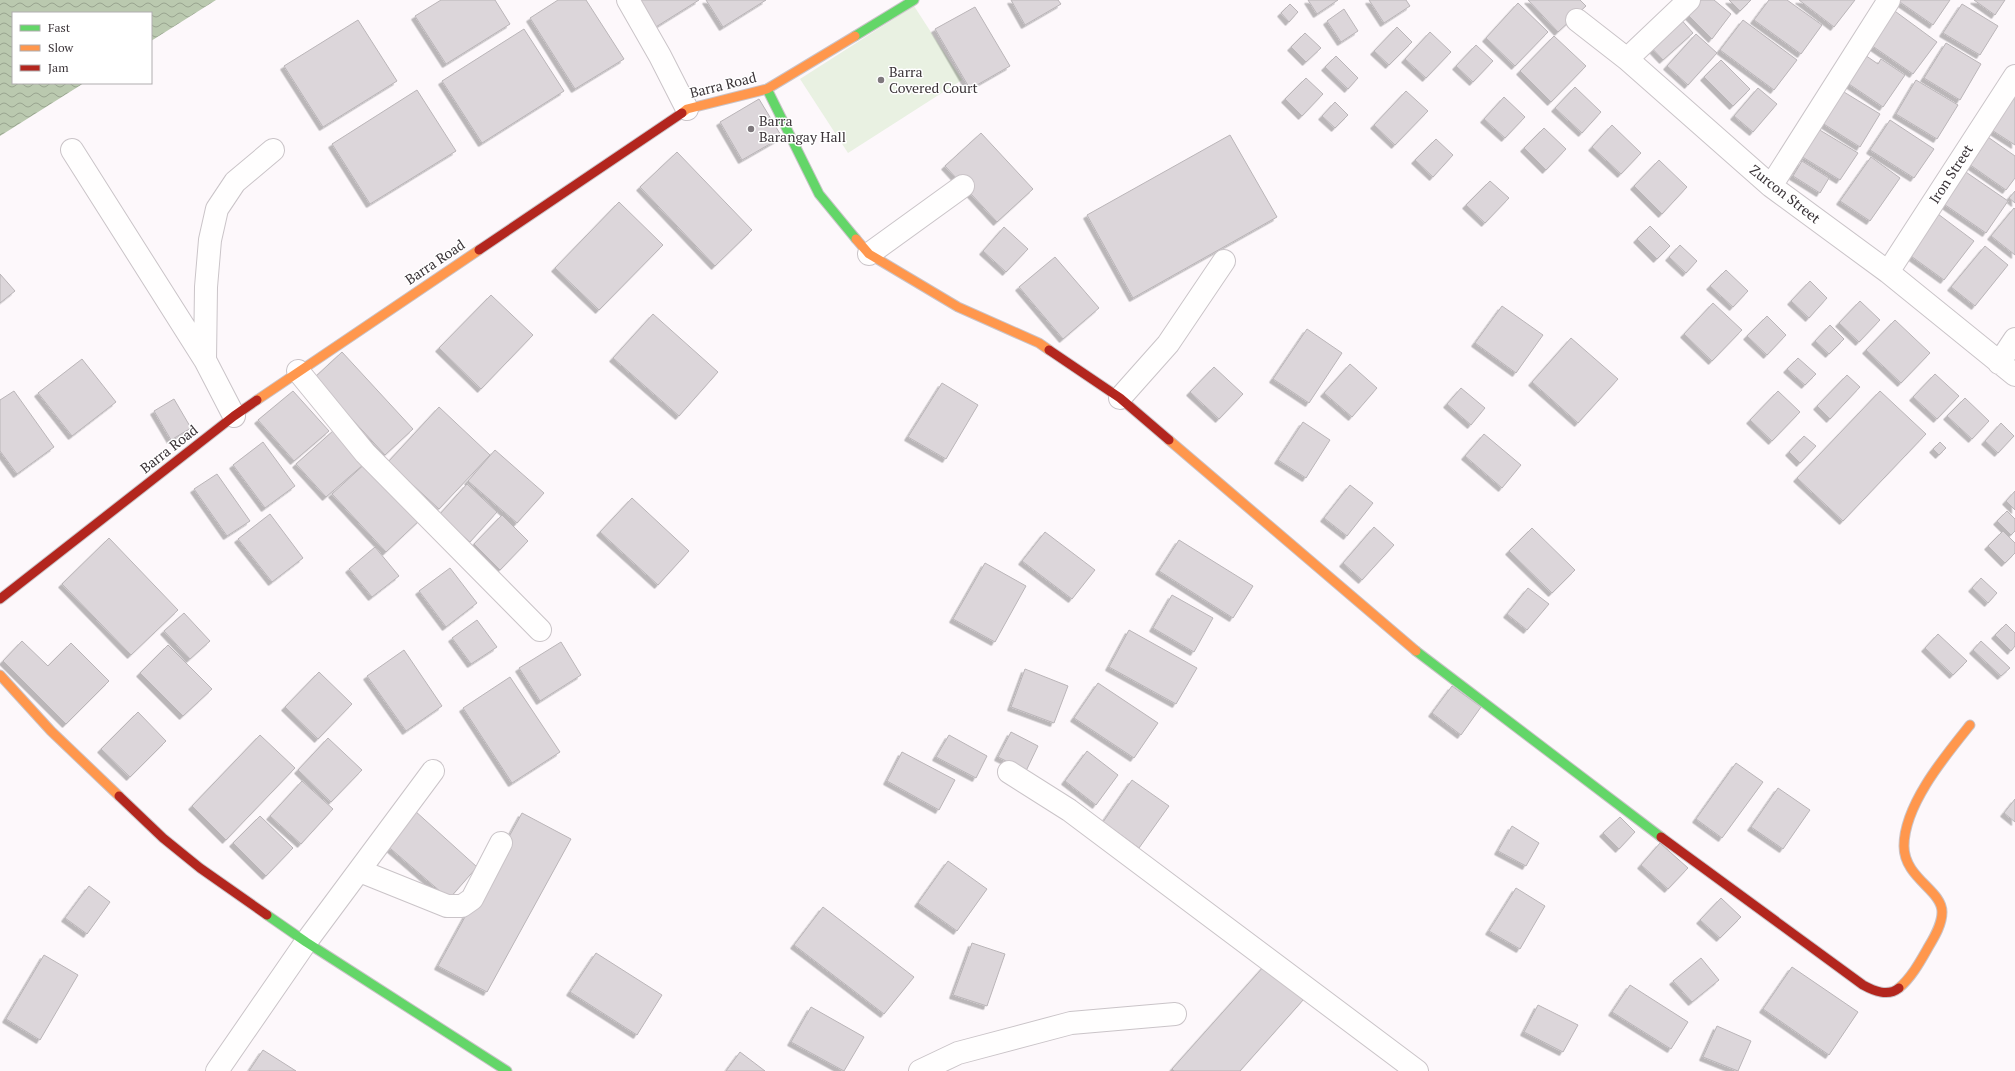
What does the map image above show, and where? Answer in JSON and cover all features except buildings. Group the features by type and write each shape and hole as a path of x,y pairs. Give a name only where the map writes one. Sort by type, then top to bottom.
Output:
{"street":[{"path":"628,0 660,56 687,109"},
{"name":"Barra Road","path":"0,599 234,416 298,371 687,109 767,89 914,0"},
{"path":"1627,60 1689,0"},
{"path":"1771,186 1889,0"},
{"name":"Zurcon Street","path":"1577,20 1627,60 1771,186 1888,272 2007,369"},
{"name":"Iron Street","path":"1888,272 2015,76"},
{"path":"767,89 819,194 869,254 958,306 1038,343 1120,398 1410,647 1710,874 1863,985 1877,992 1887,993 1897,991 1911,973 1939,927 1942,916 1941,906 1917,878 1905,859 1905,838 1916,804 1948,752 1970,725"},
{"path":"72,150 205,360 234,416"},
{"path":"205,360 206,287 210,240 217,209 235,182 273,150"},
{"path":"869,254 963,186"},
{"path":"1120,398 1168,344 1224,262"},
{"path":"2007,369 2015,339"},
{"path":"298,371 365,453 540,630"},
{"path":"0,675 51,731 163,838 200,868 306,942 507,1071"},
{"path":"217,1071 306,942 433,771"},
{"path":"1009,772 1069,810 1417,1071"},
{"path":"360,871 447,906 462,906 472,899 501,843"},
{"path":"920,1071 958,1053 1071,1023 1175,1014"}],"shaded area":[{"name":"Barra Covered Court","path":"914,6 962,80 848,153 800,79"}],"water":[{"path":"0,0 216,0 152,40 152,12 12,12 12,84 82,84 0,136"}],"traffic: fast":[{"path":"855,36 914,0"},
{"path":"767,89 819,194 856,239"},
{"path":"1416,651 1661,837"},
{"path":"267,915 306,942 507,1071"}],"traffic: slow":[{"path":"682,113 687,109 767,89 855,36"},
{"path":"856,239 869,254 958,307 1039,343 1049,350"},
{"path":"257,400 479,250"},
{"path":"1169,440 1416,651"},
{"path":"0,675 51,731 119,796"},
{"path":"1899,988 1916,968 1934,938 1942,916 1940,904 1936,897 1910,867 1904,846 1906,830 1918,798 1938,766 1970,725"}],"traffic: jam":[{"path":"479,250 682,113"},
{"path":"1049,350 1120,398 1169,440"},
{"path":"0,599 234,416 257,400"},
{"path":"119,796 163,838 200,868 267,915"},
{"path":"1661,837 1863,985 1876,991 1886,993 1895,991 1899,988"}],"place":[{"name":"Barra Covered Court","path":"881,80"},
{"name":"Barra Barangay Hall","path":"751,129"}]}
